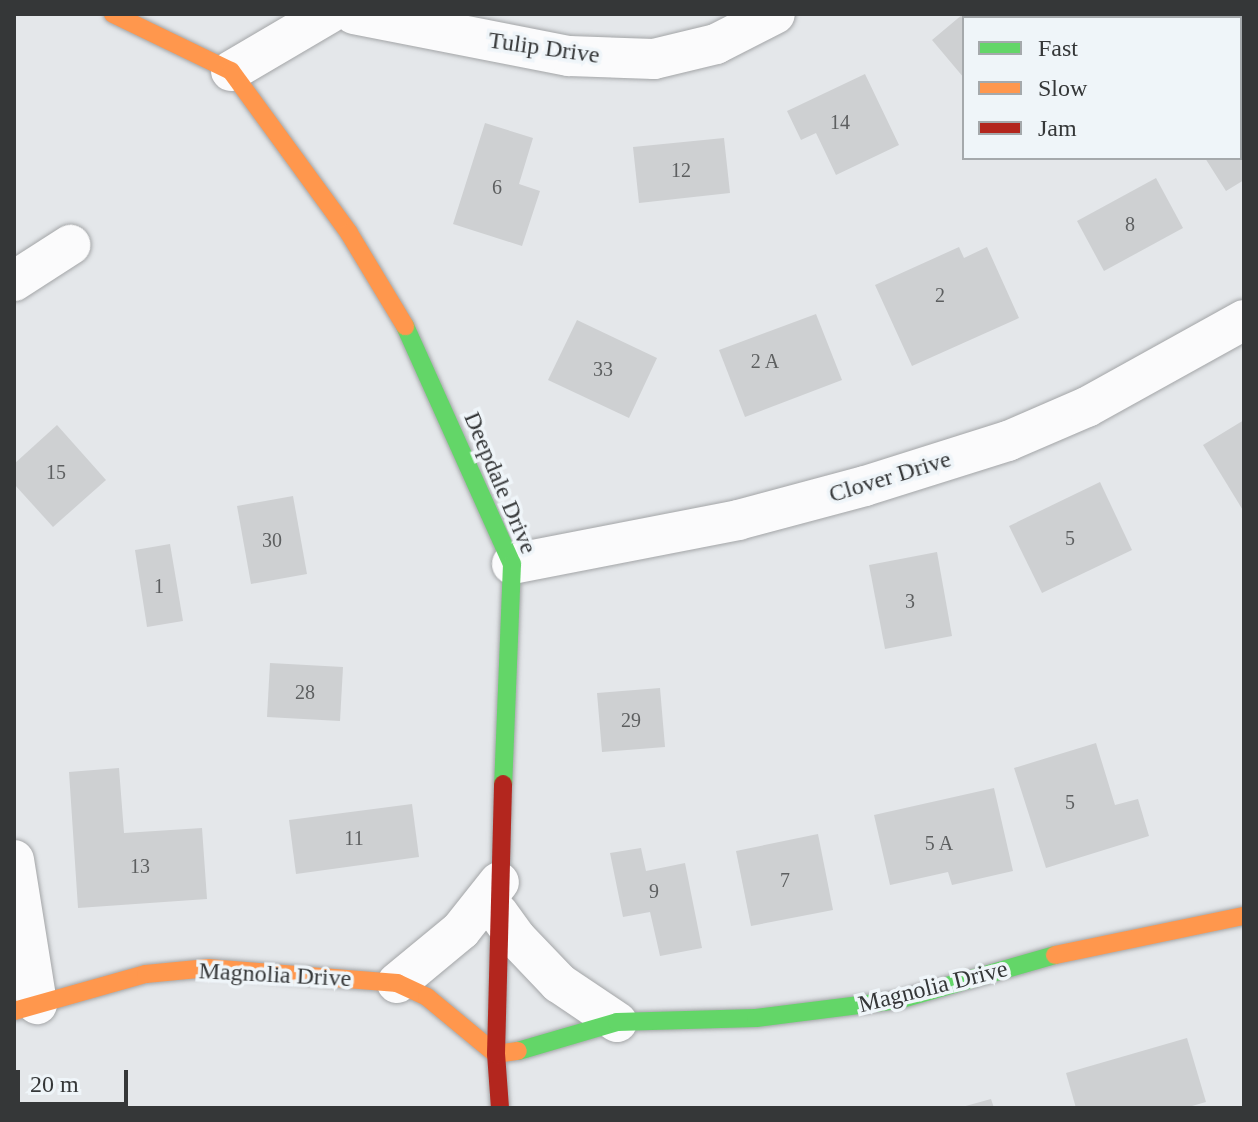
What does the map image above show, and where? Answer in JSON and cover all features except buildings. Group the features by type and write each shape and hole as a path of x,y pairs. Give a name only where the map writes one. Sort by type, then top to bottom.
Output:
{"street":[{"name":"Deepdale Drive","path":"113,14 231,71 349,233 406,328 512,564 499,898 496,1054 500,1108"},
{"path":"231,71 328,14"},
{"name":"Tulip Drive","path":"354,14 569,56 654,59 716,44 775,14"},
{"path":"14,281 70,245"},
{"name":"Clover Drive","path":"512,564 738,520 865,486 1008,441 1087,407 1244,320"},
{"path":"14,860 26,1008"},
{"path":"397,983 499,898 524,947 559,983 617,1022"},
{"name":"Magnolia Drive","path":"26,1008 146,974 208,968 312,979 397,983 427,997 496,1054 532,1049 617,1022 756,1018 898,1000 1080,948 1244,916"}],"traffic: fast":[{"path":"405,326 512,564 503,784"},
{"path":"518,1051 617,1022 756,1018 898,1000 1055,955"}],"traffic: slow":[{"path":"113,14 231,71 349,233 405,326"},
{"path":"1055,955 1244,916"},
{"path":"14,1011 146,974 208,968 397,983 427,997 496,1054 518,1051"}],"traffic: jam":[{"path":"500,1108 496,1054 503,784"}]}
